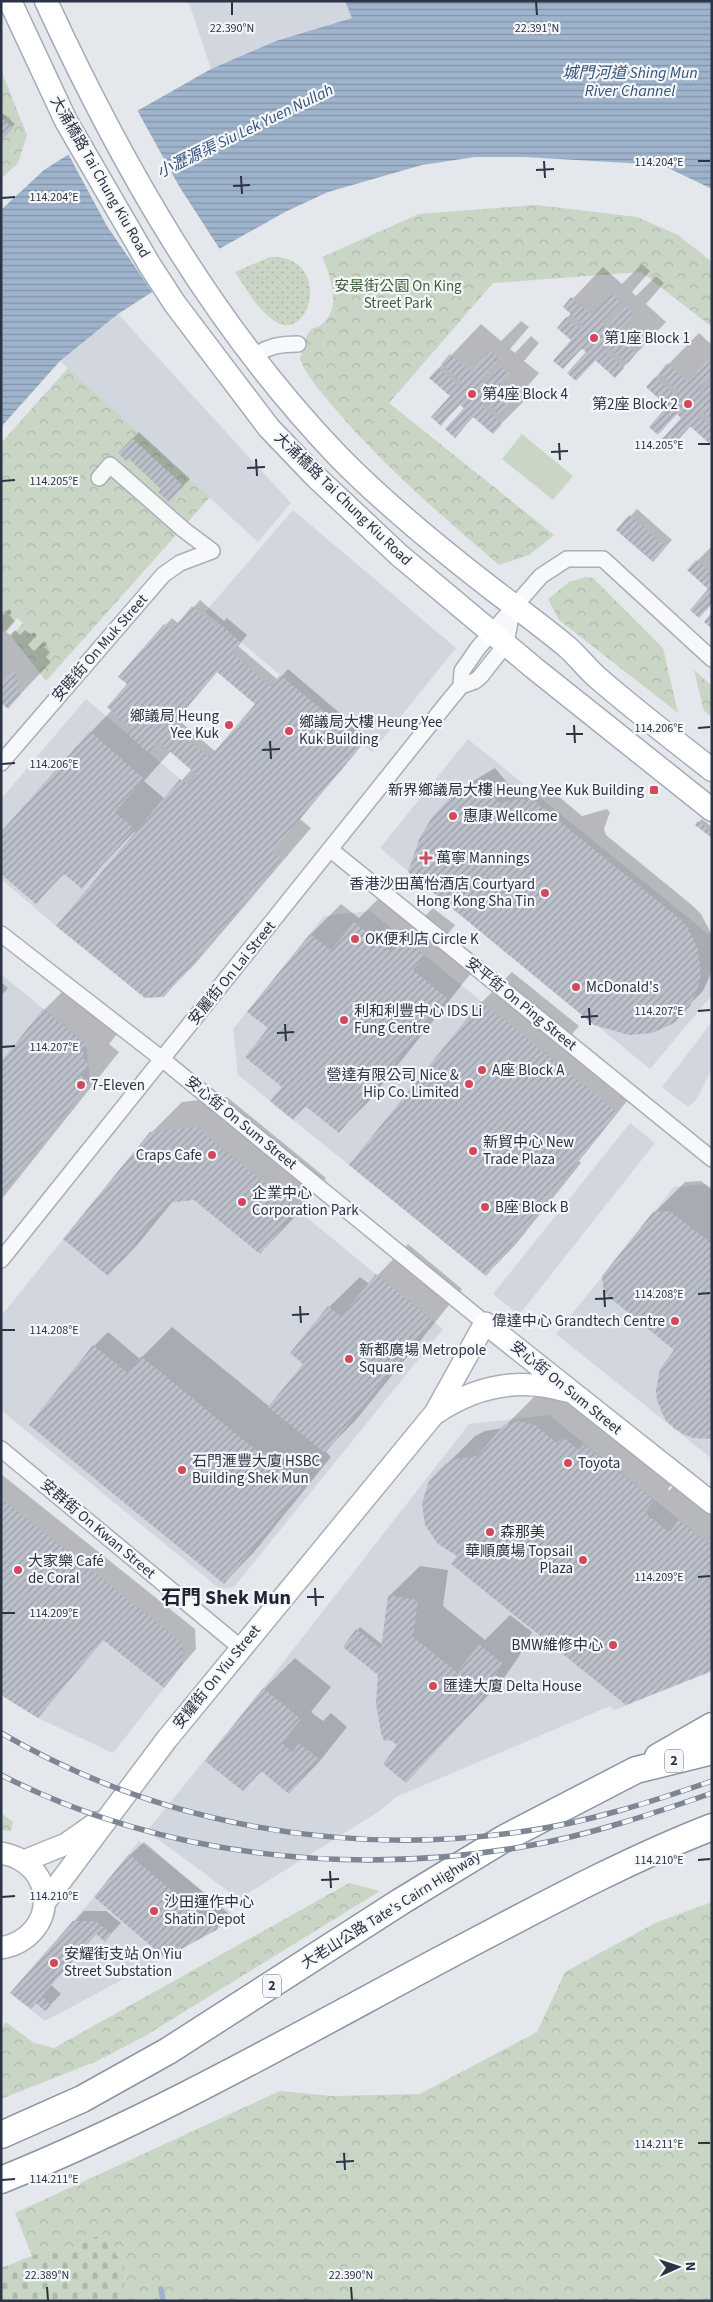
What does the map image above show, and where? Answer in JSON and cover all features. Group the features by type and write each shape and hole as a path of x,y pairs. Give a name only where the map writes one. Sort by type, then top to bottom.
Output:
{"highway":[{"path":"636,1770 712,1726"},
{"name":"大老山公路 Tate's Cairn Highway","path":"1,2135 82,2099 126,2076 210,2026 358,1928 506,1838 636,1770 712,1751"},
{"path":"1,2180 50,2160 171,2102 546,1904 712,1828"},
{"path":"654,1853 712,1838"}],"main road":[{"name":"大涌橋路 Tai Chung Kiu Road","path":"10,1 68,125 108,195 175,304 269,428 316,477 399,555 712,810"},
{"name":"大涌橋路 Tai Chung Kiu Road","path":"46,1 96,106 149,203 202,286 279,388 339,456 388,504 568,647 597,677 712,770"},
{"path":"1,17 25,34"}],"street":[{"path":"254,356 264,348 284,344 298,344"},
{"name":"安睦街 On Muk Street","path":"1,762 163,575 180,563 212,551 184,530 110,465 99,478"},
{"name":"安麗街 On Lai Street","path":"1,1260 461,686 462,671 499,638 513,605 541,576 567,559 602,559 712,659"},
{"name":"安平街 On Ping Street","path":"331,850 712,1159"},
{"name":"安心街 On Sum Street","path":"1,934 162,1059 571,1392 712,1503"},
{"name":"安耀街 On Yiu Street","path":"45,1902 166,1739 435,1414 486,1323"},
{"name":"安耀街 On Yiu Street","path":"435,1414 465,1396 491,1387 531,1384 571,1392"},
{"name":"安群街 On Kwan Street","path":"1,1449 241,1648"},
{"name":"安耀街 On Yiu Street","path":"24,1861 66,1844 117,1805"},
{"path":"1,1853 14,1856 33,1868 44,1890 45,1902 42,1917 35,1930 24,1940 4,1951"}],"shaded area":[{"path":"186,1 376,1 353,18 276,41 211,69 190,6"},
{"path":"118,314 291,503 258,542 60,361"},
{"path":"293,510 456,648 372,752 205,612"},
{"path":"86,699 180,779 56,926 1,879 1,799"},
{"name":"香港沙田萬怡酒店 Courtyard Hong Kong Sha Tin","path":"468,739 712,937 712,995 650,1069 380,848"},
{"name":"利和利豐中心 IDS Li Fung Centre","path":"370,911 481,1001 349,1165 238,1075 233,1029 324,916"},
{"path":"1,974 86,1044 90,1082 1,1195"},
{"path":"712,1022 712,1069 697,1099 688,1107 662,1087"},
{"path":"630,1123 655,1143 519,1315 493,1294"},
{"path":"196,1127 443,1329 234,1587 220,1589 1,1410 1,1316 150,1132"},
{"name":"偉達中心 Grandtech Centre","path":"706,1184 712,1188 712,1459 556,1334 674,1187"},
{"path":"549,1415 712,1546 712,1671 615,1710 610,1706 396,1797 381,1810 239,1899 147,1831 263,1688 469,1424"},
{"path":"1,1498 182,1643 183,1664 113,1753 38,1718 1,1695"},
{"path":"139,1841 238,1918 45,2021 10,1993 94,1897"}],"green space":[{"path":"1,70 27,135 18,163 1,179"},
{"name":"安景街公園 On King Street Park","path":"536,205 637,217 678,235 712,262 712,327 641,272 493,283 389,403 554,535 529,555 499,565 436,510 375,452 321,392 307,373 300,359 310,330 322,324 332,309 333,292 329,273 322,257 419,214"},
{"path":"270,257 290,260 303,270 309,283 310,298 306,312 298,322 286,325 273,320 257,304 235,272"},
{"path":"68,368 210,497 46,681 11,636 23,623 17,618 4,632 1,630 1,443"},
{"path":"522,434 573,476 553,500 502,459"},
{"path":"585,577 593,578 663,648 678,713 559,620 548,599 569,582"},
{"path":"694,670 712,686 712,717 704,711"},
{"path":"1,1813 13,1822 11,1831 1,1830"},
{"path":"349,1883 380,1891 145,2036 97,2061 1,2099 1,2030 6,2022 34,2043 54,2048"},
{"path":"712,1902 712,2301 120,2301 127,2272 56,2254 50,2249 32,2256 15,2213 280,2091 332,2096 420,2094 537,2032 565,1972 655,1923"},
{"path":"103,2234 127,2272 120,2301 1,2301 1,2268 50,2249 56,2254"}],"water":[{"path":"345,1 712,1 712,189 662,165 524,157 475,157 422,165 328,192 285,212 219,249 118,314 60,361 1,427 1,210 44,170 130,115 211,69 276,41 352,18"}],"pier":[{"path":"136,108 179,186 221,251 153,293 107,226 67,152"}],"building":[{"path":"1,118 13,128 1,141"},
{"name":"第1座 Block 1","path":"611,294 620,302 602,323 607,327 625,306 634,314 616,335 636,353 628,363 607,346 604,350 624,368 615,378 595,360 576,381 567,373 586,352 581,348 563,369 553,361 571,340 557,328 566,317 580,330 584,326 563,307 571,297 592,315"},
{"name":"第4座 Block 4","path":"489,351 499,359 480,380 485,384 500,366 509,374 494,392 509,405 500,415 486,402 482,406 502,424 493,434 473,417 455,438 445,429 464,408 459,404 441,426 431,417 450,396 429,378 438,368 459,386 462,382 441,364 450,354 471,372"},
{"name":"第2座 Block 2","path":"707,360 712,365 712,373 698,390 702,393 712,382 712,420 703,412 699,416 712,427 712,442 710,444 690,426 672,447 662,439 681,418 677,414 658,435 649,427 667,406 646,387 655,377 676,396 680,392 659,373 667,363 688,382"},
{"path":"132,438 184,486 169,502 158,492 161,489 128,458 126,461 118,453"},
{"path":"629,515 666,547 653,562 616,530"},
{"path":"696,560 712,574 712,604 699,618 690,610 708,589 687,570"},
{"path":"192,606 217,627 220,624 241,643 232,653 271,687 280,675 363,744 272,852 281,859 164,997 145,998 56,926 180,779 189,785 197,775 158,741 149,753 127,734 132,729 107,707 127,684 118,677 164,624 172,630","holes":["217,672 255,704 209,758 171,726"]},
{"path":"712,612 712,629 704,622"},
{"path":"12,671 17,675 14,678 21,683 16,689 21,694 8,709 1,705 1,679 3,681"},
{"path":"90,731 144,779 115,812 134,828 82,889 63,873 36,904 1,874 1,832"},
{"name":"香港沙田萬怡酒店 Courtyard Hong Kong Sha Tin","path":"480,780 499,803 516,799 533,800 680,919 688,928 698,949 701,973 699,984 690,1006 674,1023 652,1033 629,1035 594,1025 408,872 420,837 433,816 449,799"},
{"path":"698,821 712,832 712,838 695,825"},
{"name":"利和利豐中心 IDS Li Fung Centre","path":"354,922 390,951 402,937 425,956 413,970 447,998 339,1133 305,1106 293,1120 270,1101 282,1087 245,1057 268,1028 247,1012 310,934 331,950"},
{"name":"新貿中心 New Trade Plaza","path":"481,1001 617,1112 486,1276 349,1165"},
{"path":"43,1009 86,1044 81,1049 84,1052 83,1058 89,1064 80,1075 90,1082 1,1195 1,1062"},
{"name":"企業中心 Corporation Park","path":"196,1127 297,1209 260,1254 194,1200 167,1203 108,1276 63,1239 150,1132"},
{"name":"偉達中心 Grandtech Centre","path":"670,1211 712,1244 712,1439 693,1438 683,1434 666,1421 657,1401 656,1390 660,1369 674,1350 604,1293 602,1276 653,1212"},
{"name":"新都廣場 Metropole Square","path":"376,1274 432,1320 325,1453 268,1407 303,1364 290,1353 328,1306 341,1317"},
{"name":"石門滙豐大廈 HSBC Building Shek Mun","path":"93,1345 128,1373 141,1356 302,1488 224,1584 29,1425"},
{"name":"華順廣場 Topsail Plaza","path":"520,1421 535,1425 557,1443 563,1437 579,1450 584,1444 654,1500 645,1513 669,1532 679,1520 712,1546 712,1671 626,1705 451,1564 457,1556 438,1544 425,1525 422,1503 429,1481 445,1464 455,1459 477,1456 504,1425"},
{"path":"1,1498 182,1643 183,1664 164,1688 103,1640 38,1718 1,1695"},
{"name":"匯達大廈 Delta House","path":"388,1595 418,1600 413,1637 457,1672 479,1644 502,1663 488,1689 471,1713 406,1783 383,1764 397,1745 390,1740 384,1741 381,1733 376,1704 378,1675 343,1647 356,1629 381,1649"},
{"path":"263,1688 301,1719 282,1743 292,1752 299,1743 318,1758 289,1794 260,1770 243,1791 205,1761"},
{"name":"沙田運作中心 Shatin Depot","path":"129,1854 218,1929 165,1958 94,1897"},
{"name":"安耀街支站 On Yiu Street Substation","path":"73,1921 96,1921 111,1934 105,1942 96,1934 42,1996 51,2005 45,2011 36,2003 31,2009 10,1993"}],"waterway":[{"path":"161,2289 163,2301"}],"railway":[{"path":"1,1733 62,1765 124,1791 189,1812 255,1827 322,1836 390,1840 458,1838 526,1831 620,1810 712,1781"},
{"path":"1,1775 62,1803 126,1825 192,1842 258,1853 326,1859 393,1860 461,1855 527,1846 597,1830 712,1793"}],"place":[{"name":"第1座 Block 1","path":"594,338"},
{"name":"第4座 Block 4","path":"472,394"},
{"name":"第2座 Block 2","path":"688,404"},
{"name":"鄉議局 Heung Yee Kuk","path":"229,725"},
{"name":"鄉議局大樓 Heung Yee Kuk Building","path":"289,731"},
{"name":"新界鄉議局大樓 Heung Yee Kuk Building","path":"654,790"},
{"name":"惠康 Wellcome","path":"453,816"},
{"name":"萬寧 Mannings","path":"426,858"},
{"name":"香港沙田萬怡酒店 Courtyard Hong Kong Sha Tin","path":"545,893"},
{"name":"OK便利店 Circle K","path":"355,939"},
{"name":"McDonald's","path":"576,987"},
{"name":"利和利豐中心 IDS Li Fung Centre","path":"344,1020"},
{"name":"A座 Block A","path":"482,1070"},
{"name":"營達有限公司 Nice & Hip Co. Limited","path":"469,1084"},
{"name":"7-Eleven","path":"81,1085"},
{"name":"新貿中心 New Trade Plaza","path":"473,1151"},
{"name":"Craps Cafe","path":"212,1155"},
{"name":"企業中心 Corporation Park","path":"242,1202"},
{"name":"B座 Block B","path":"485,1207"},
{"name":"偉達中心 Grandtech Centre","path":"675,1321"},
{"name":"新都廣場 Metropole Square","path":"349,1359"},
{"name":"Toyota","path":"568,1463"},
{"name":"石門滙豐大廈 HSBC Building Shek Mun","path":"182,1470"},
{"name":"森那美","path":"490,1532"},
{"name":"華順廣場 Topsail Plaza","path":"583,1560"},
{"name":"大家樂 Café de Coral","path":"18,1570"},
{"name":"BMW維修中心","path":"613,1645"},
{"name":"匯達大廈 Delta House","path":"433,1686"},
{"name":"沙田運作中心 Shatin Depot","path":"154,1911"},
{"name":"安耀街支站 On Yiu Street Substation","path":"54,1963"}],"district":[{"name":"石門 Shek Mun","path":"226,1598"}],"water label":[{"name":"城門河道 Shing Mun River Channel","path":"630,82"},
{"name":"小瀝源渠 Siu Lek Yuen Nullah","path":"245,131"}]}
